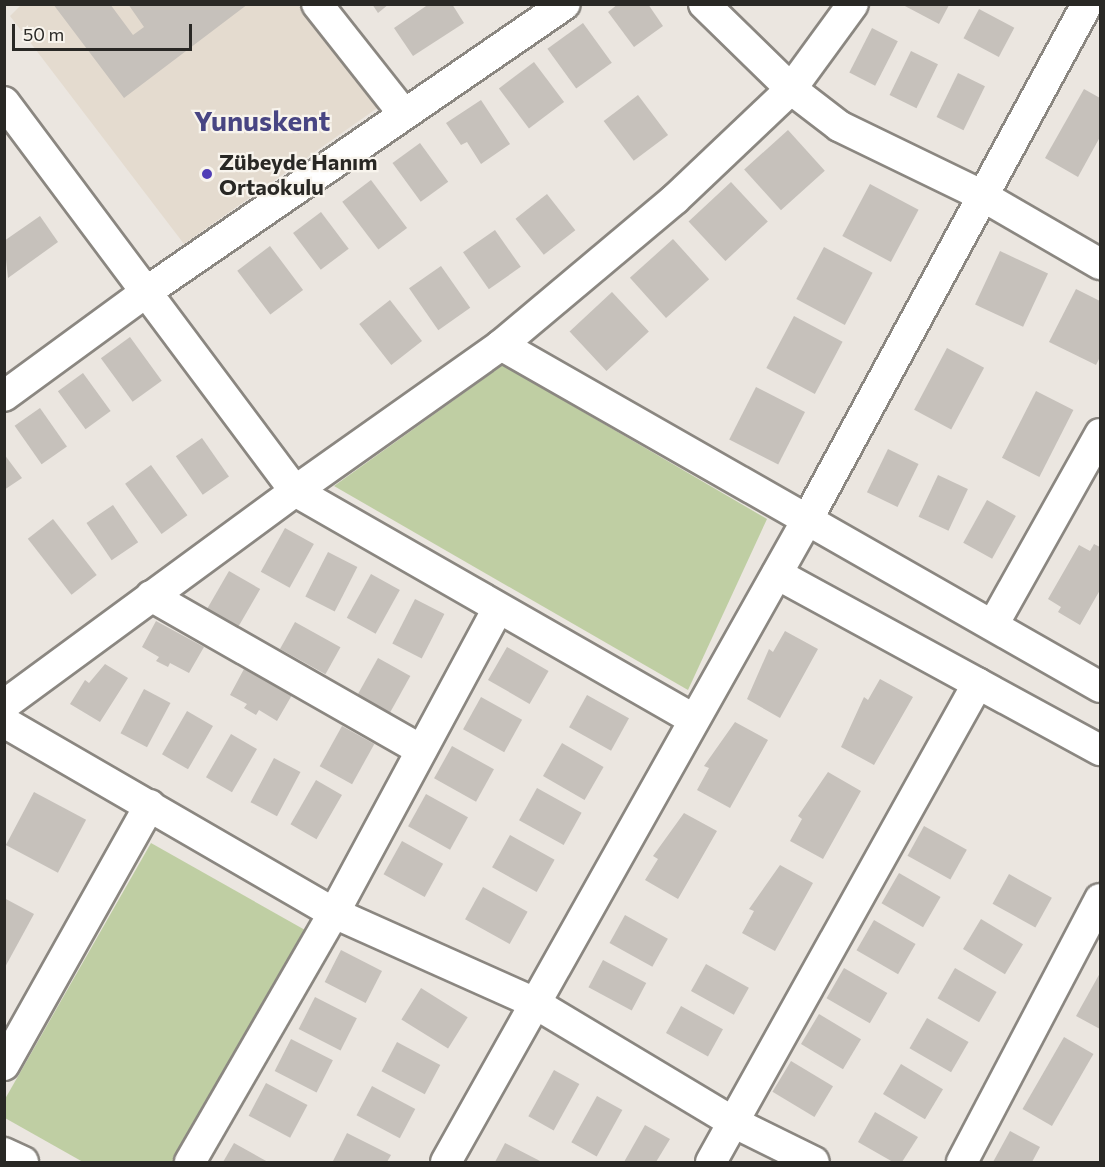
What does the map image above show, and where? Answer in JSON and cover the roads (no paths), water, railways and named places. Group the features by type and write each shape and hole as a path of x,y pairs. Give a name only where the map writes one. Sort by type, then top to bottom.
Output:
{"street":[{"path":"316,4 403,113"},
{"path":"4,396 146,292 403,113 565,4"},
{"path":"704,4 791,89 839,126 981,195 1101,264"},
{"path":"4,705 295,490 501,345 675,199 791,89 853,4"},
{"path":"446,1162 533,1002 807,520 981,195 1087,4"},
{"path":"4,102 295,490 693,719"},
{"path":"501,345 1101,687"},
{"path":"993,626 1101,434"},
{"path":"777,574 1101,750"},
{"path":"151,596 421,750"},
{"path":"190,1162 334,913 498,608"},
{"path":"711,1162 978,683"},
{"path":"4,722 334,913 533,1002 733,1122 814,1162"},
{"path":"4,1065 150,805"},
{"path":"962,1162 1101,899"},
{"path":"4,1153 23,1162"}],"place":[{"name":"Zübeyde Hanım Ortaokulu","path":"207,174"}],"district":[{"name":"Yunuskent","path":"262,120"}]}
